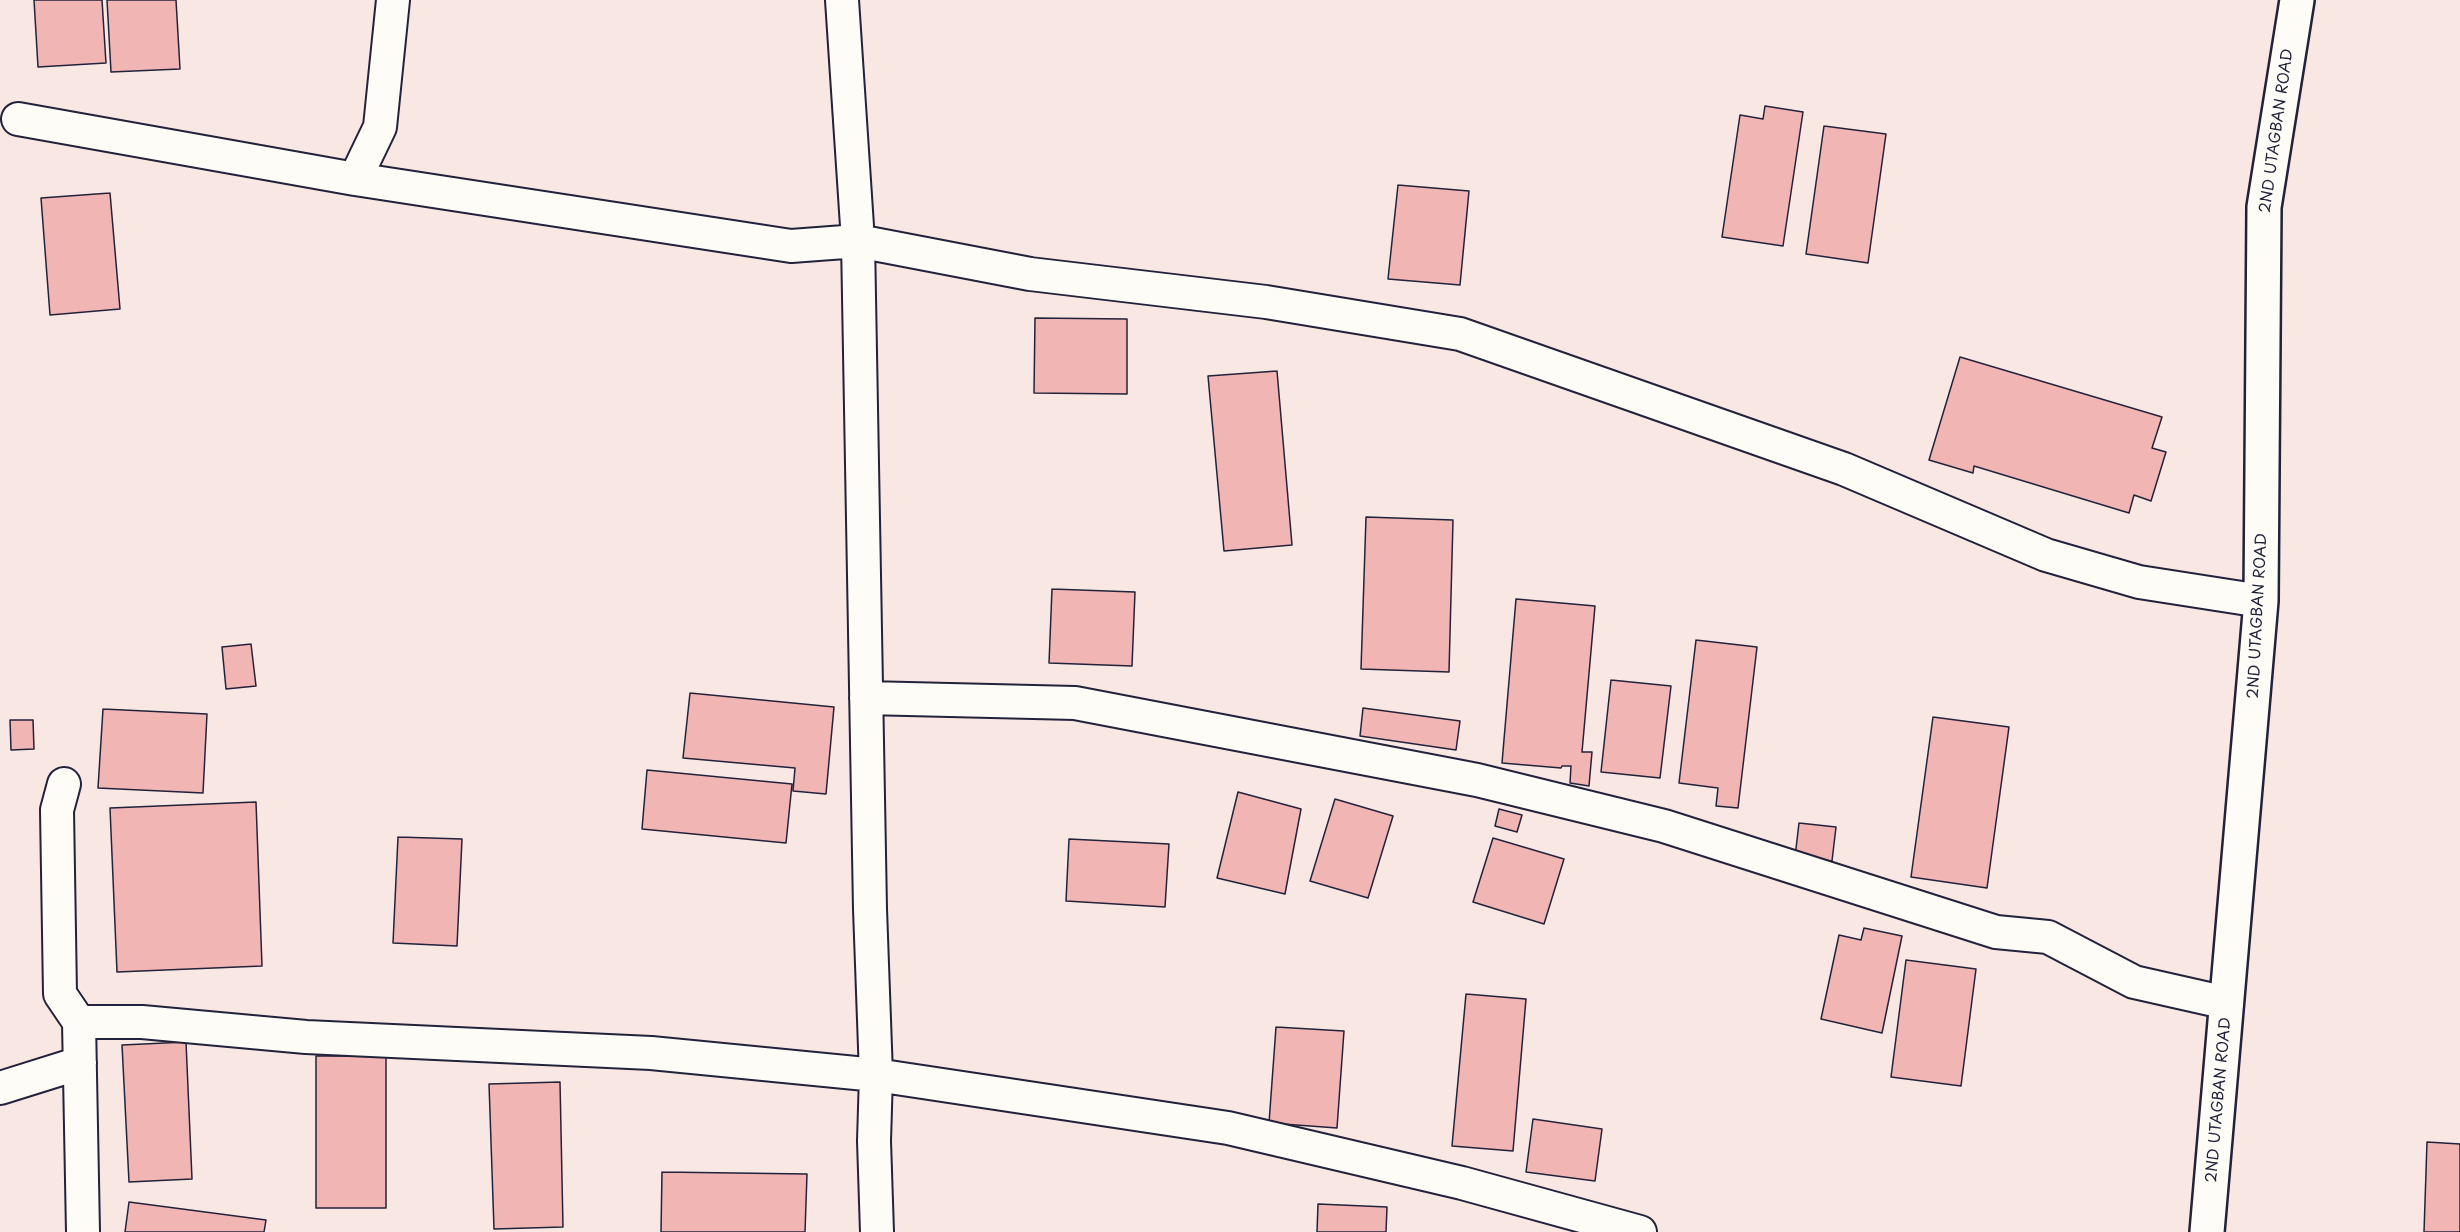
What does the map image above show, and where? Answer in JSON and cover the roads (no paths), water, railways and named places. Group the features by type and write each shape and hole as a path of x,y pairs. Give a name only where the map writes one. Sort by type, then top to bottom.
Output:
{"street":[{"path":"355,179 380,127 393,0"},
{"path":"842,0 858,241 870,921 876,1075 874,1141 877,1232"},
{"name":"2ND UTAGBAN ROAD","path":"2207,1232 2261,601 2264,207 2297,0"},
{"path":"18,119 355,179 791,246 858,241 1030,274 1266,302 1460,334 1844,469 2046,555 2139,582 2261,601"},
{"path":"866,698 1075,703 1477,780 1664,826 1995,932 2048,937 2134,982 2227,1003"},
{"path":"63,784 57,810 60,994 79,1022 82,1232"},
{"path":"79,1022 142,1022 306,1037 651,1053 876,1075 1228,1128 1462,1183 1640,1232"},
{"path":"0,1088 80,1063"}]}
